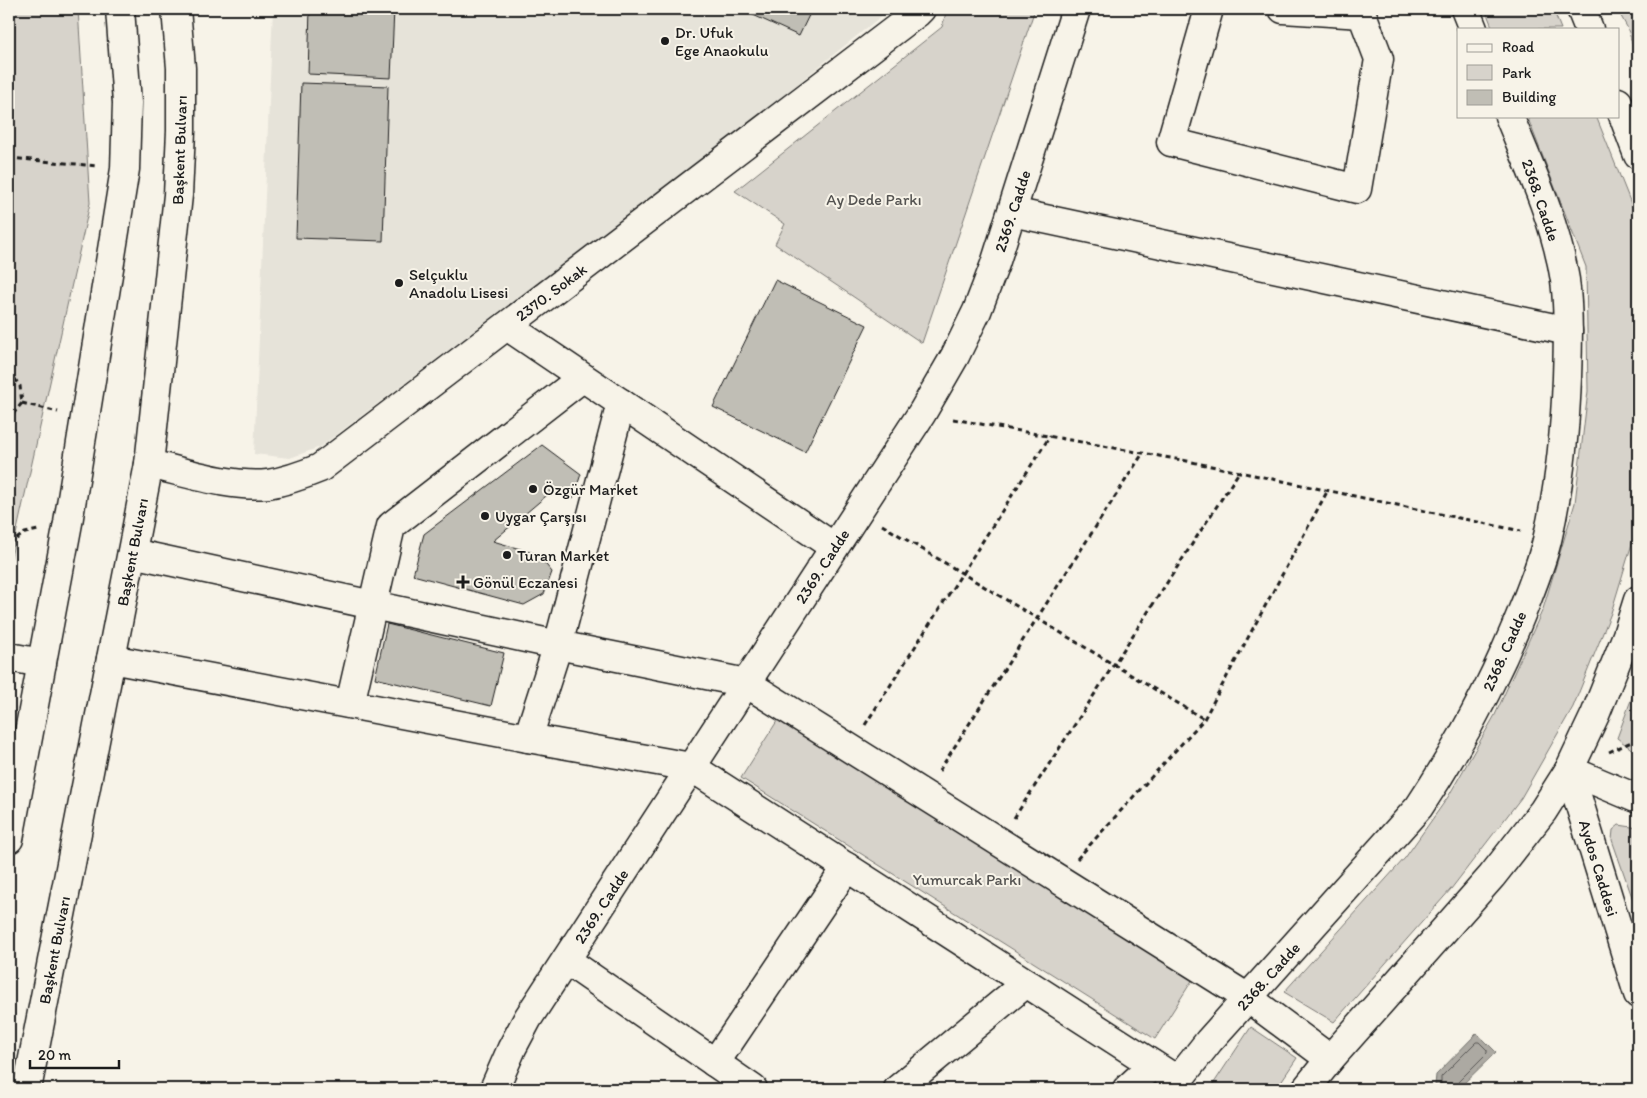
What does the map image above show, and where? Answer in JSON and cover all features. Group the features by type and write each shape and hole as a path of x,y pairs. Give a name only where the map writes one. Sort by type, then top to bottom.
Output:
{"street":[{"path":"9,839 68,523 125,169 127,104 120,9"},
{"name":"Başkent Bulvarı","path":"27,1089 149,464 178,195 181,68 176,9"},
{"name":"2370. Sokak","path":"149,464 232,483 266,484 293,478 320,468 921,9"},
{"name":"2369. Cadde","path":"494,1089 528,1018 922,413 955,356 976,311 1012,212 1076,9"},
{"path":"1209,9 1171,142 1357,189 1379,59 1362,14 1283,9"},
{"path":"1465,9 1473,28"},
{"path":"1580,9 1589,28"},
{"path":"1620,107 1638,155"},
{"name":"2368. Cadde","path":"1174,1085 1209,1041 1419,807 1446,767 1470,726 1508,645 1534,582 1548,536 1563,445 1568,331 1565,281 1554,228 1510,118"},
{"path":"1012,212 1568,331"},
{"path":"507,326 834,547"},
{"path":"350,704 391,526 582,378"},
{"path":"528,738 558,645 621,403"},
{"path":"132,553 558,645 746,683 1248,998 1330,1059"},
{"path":"1306,1089 1330,1059 1492,876 1543,811 1569,770 1595,715 1638,600"},
{"path":"9,657 42,663"},
{"path":"111,658 528,738 691,767 1153,1065 1174,1085"},
{"path":"1569,770 1638,799"},
{"name":"Aydos Caddesi","path":"1569,770 1638,994"},
{"path":"566,960 733,1079 846,867"},
{"path":"898,1089 1026,982"},
{"path":"1127,1089 1153,1065"}],"path":[{"path":"9,158 125,169"},
{"path":"9,371 20,386 22,403 9,419"},
{"path":"22,403 85,418"},
{"path":"922,413 1143,453 1548,536"},
{"path":"850,748 1050,436"},
{"path":"924,794 1143,453"},
{"path":"998,842 1239,472"},
{"path":"1058,879 1204,719 1328,490"},
{"path":"858,511 1204,719"}],"shaded area":[{"name":"Selçuklu Anadolu Lisesi","path":"273,9 890,9 753,120 320,447 290,458 254,454"}],"green space":[{"path":"9,9 78,9 90,203 9,566"},
{"name":"Ay Dede Parkı","path":"947,9 1035,9 922,343 775,244 785,224 735,191 942,27"},
{"path":"1485,9 1553,9 1561,28 1493,28"},
{"path":"1617,9 1638,9 1638,60 1627,27"},
{"path":"1528,118 1597,118 1638,221 1637,527 1611,613 1573,707 1521,798 1451,889 1334,1022 1284,992 1405,858 1448,797 1495,715 1543,609 1575,503 1588,391 1586,267"},
{"path":"1638,681 1638,754 1617,738"},
{"name":"Yumurcak Parkı","path":"779,718 1193,979 1155,1039 741,778"},
{"path":"1619,825 1638,828 1638,914 1612,840 1613,830"},
{"path":"1251,1027 1297,1058 1276,1089 1210,1089"}],"water":[{"path":"1477,1033 1496,1052 1458,1089 1437,1089 1435,1085 1436,1075"}],"building":[{"path":"310,9 394,9 391,78 308,74"},
{"name":"Dr. Ufuk Ege Anaokulu","path":"740,9 812,9 799,36"},
{"path":"301,83 388,86 383,241 296,238"},
{"path":"775,280 867,325 805,452 713,407"},
{"name":"Uygar Çarşısı","path":"542,445 581,474 573,498 552,491 493,541 537,554 552,572 544,594 524,605 413,575 424,534"},
{"path":"387,624 504,653 491,706 375,678"}],"place":[{"name":"Dr. Ufuk Ege Anaokulu","path":"665,41"},
{"name":"Selçuklu Anadolu Lisesi","path":"399,283"},
{"name":"Özgür Market","path":"533,489"},
{"name":"Uygar Çarşısı","path":"485,516"},
{"name":"Turan Market","path":"507,555"},
{"name":"Gönül Eczanesi","path":"463,582"}]}
